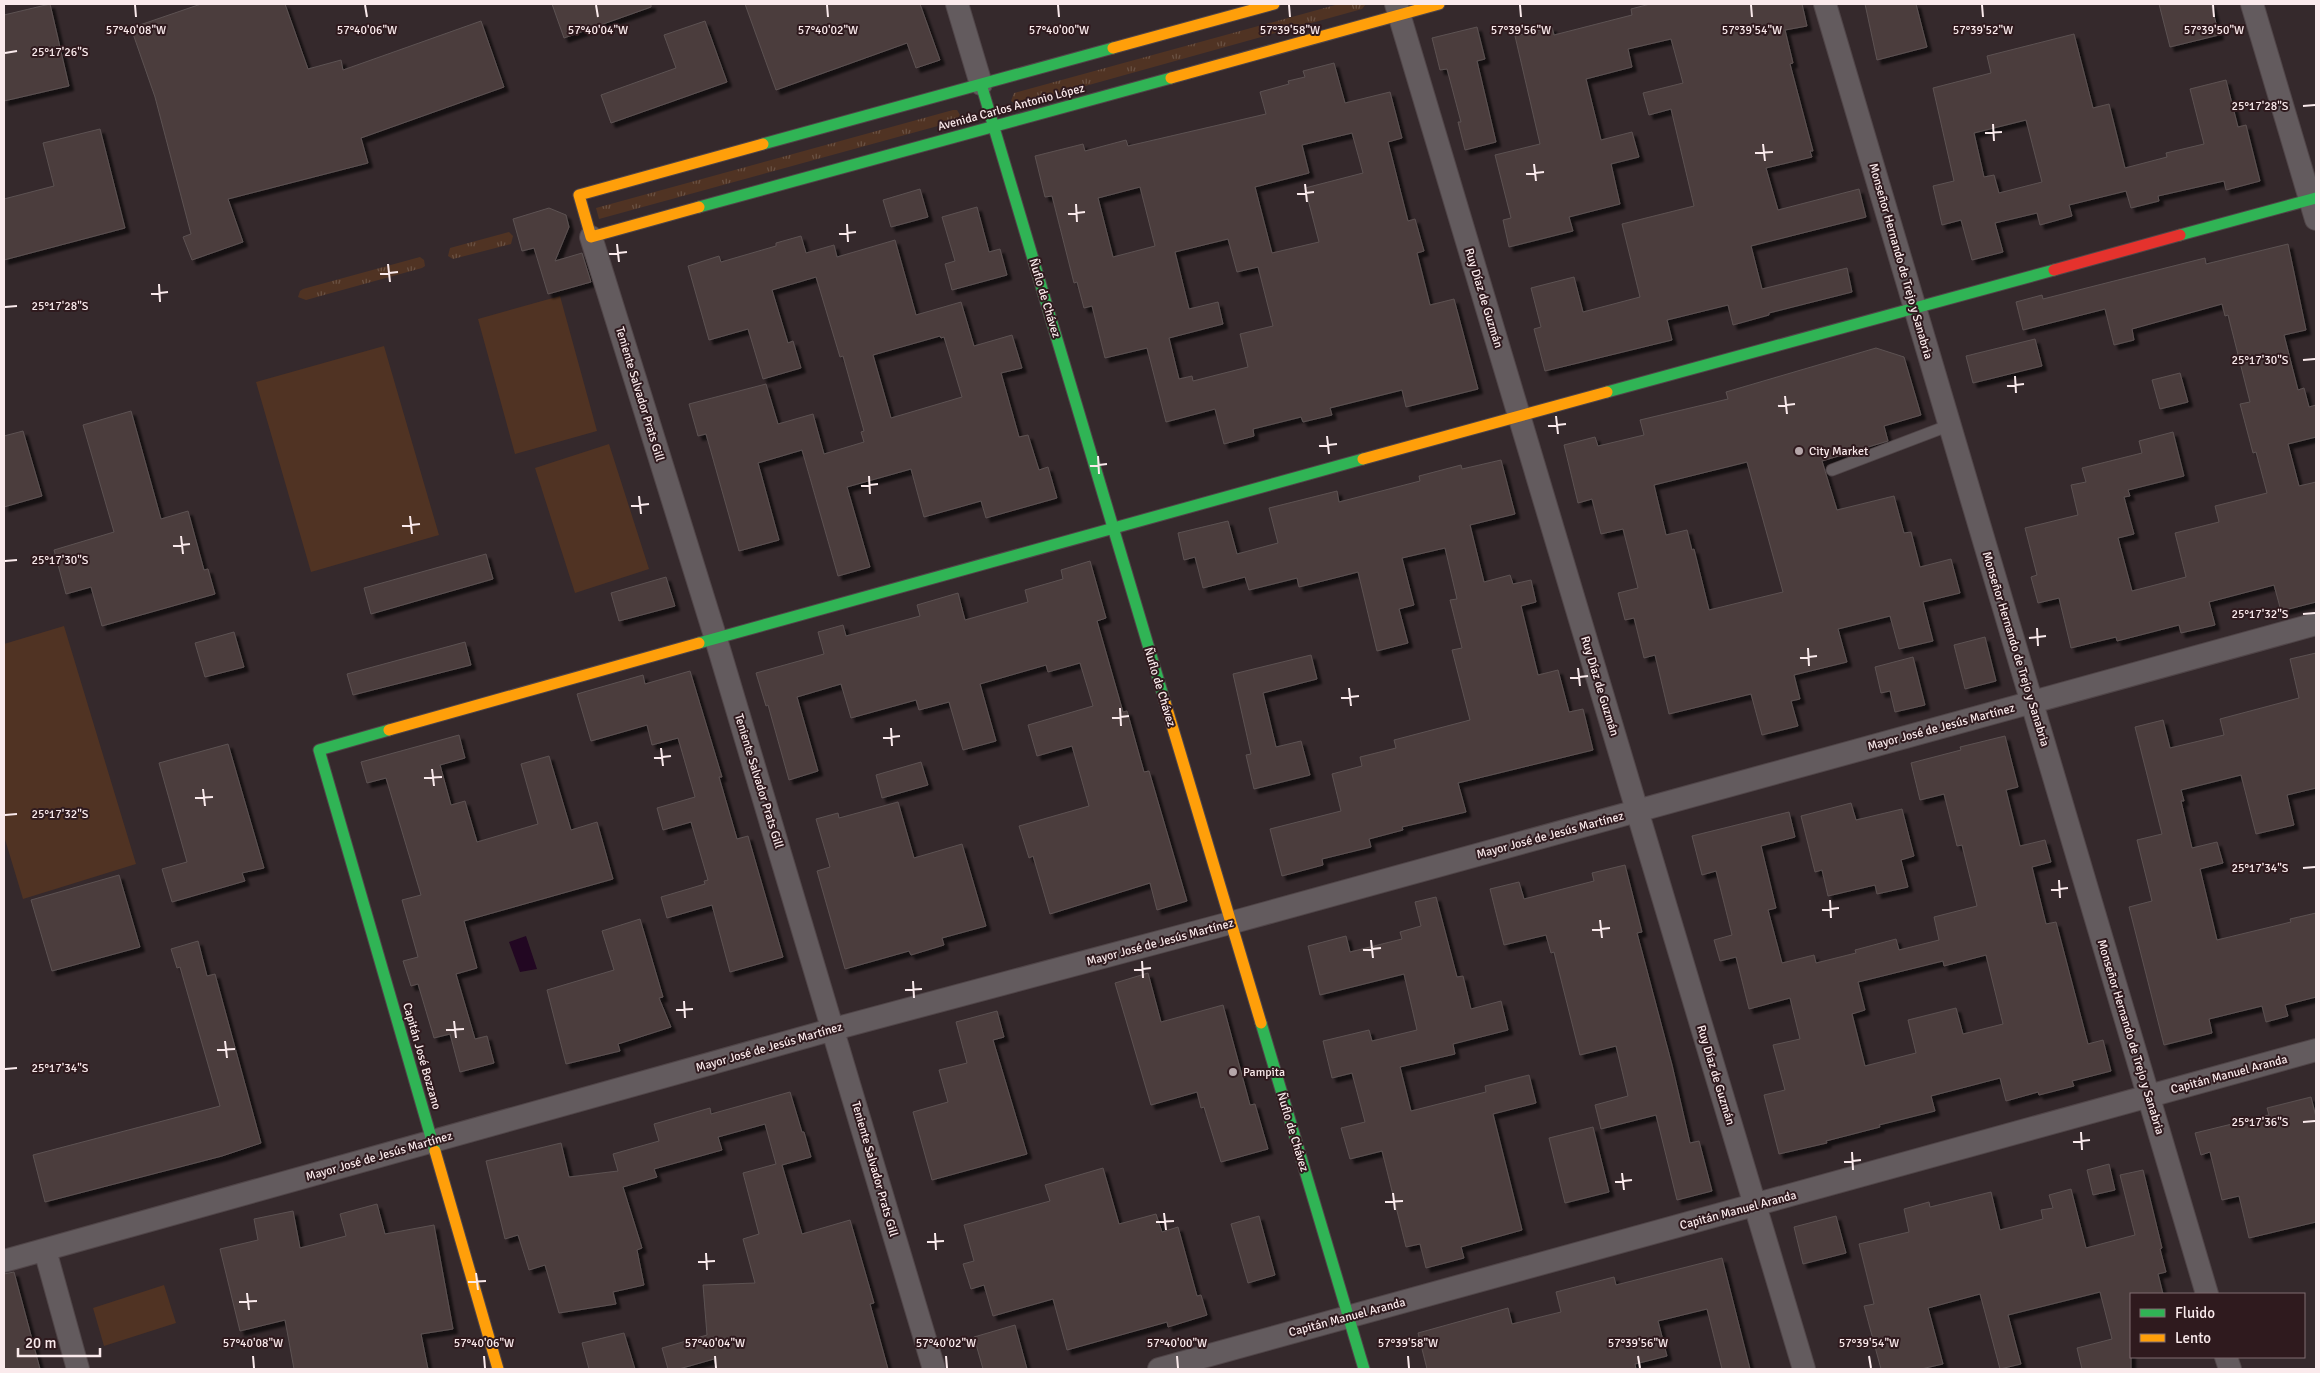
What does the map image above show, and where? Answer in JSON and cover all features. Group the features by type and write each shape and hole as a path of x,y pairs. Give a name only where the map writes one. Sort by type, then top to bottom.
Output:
{"street":[{"name":"Ñuflo de Chávez","path":"957,4 1364,1369"},
{"path":"981,84 1274,4"},
{"name":"Avenida Carlos Antonio López","path":"591,236 994,126 1398,9 1439,4"},
{"name":"Monseñor Hernando de Trejo y Sanabria","path":"1825,4 2207,1293"},
{"path":"716,638 1915,308 2314,206 2252,4"},
{"name":"Ruy Díaz de Guzmán","path":"1398,9 1804,1369"},
{"name":"Teniente Salvador Prats Gill","path":"934,1369 716,638 579,195 981,84"},
{"name":"Mayor José de Jesús Martínez","path":"4,1261 834,1029 1230,923 2316,624"},
{"name":"Capitán José Bozzano","path":"498,1369 318,750 716,638"},
{"name":"Capitán Manuel Aranda","path":"1159,1369 2316,1050"},
{"path":"46,1250 78,1369"}],"lane":[{"path":"1832,470 1950,425"}],"green space":[{"path":"1339,4 1366,4 1362,9 1017,105 1011,101 1014,93"},
{"path":"957,110 960,115 956,121 599,219 596,208"},
{"path":"509,232 513,236 511,244 453,259 448,256 450,248"},
{"path":"420,257 424,260 425,266 422,268 306,300 298,297 303,289"},
{"path":"560,296 597,431 515,454 478,319"},
{"path":"384,346 439,535 311,572 256,382"},
{"path":"609,444 649,569 575,593 535,468"},
{"path":"64,626 136,864 23,899 4,836 4,644"},
{"path":"164,1285 176,1323 104,1346 93,1308"}],"shaded area":[{"path":"526,936 537,969 520,972 509,942"}],"building":[{"path":"50,4 69,86 4,101 4,15"},
{"path":"201,4 285,4 308,69 341,60 343,70 481,21 504,87 361,138 368,163 228,199 243,242 192,260 183,237 191,234 155,97 131,28"},
{"path":"552,4 651,4 651,7 564,38"},
{"path":"745,4 920,4 940,60 916,68 907,43 776,90"},
{"path":"1650,4 1802,4 1807,26 1785,30 1793,63 1790,64 1813,151 1810,151 1812,157 1766,168 1778,210 1859,189 1866,217 1751,246 1762,289 1847,268 1852,292 1769,313 1769,315 1733,325 1728,305 1667,320 1672,340 1545,371 1534,329 1541,327 1531,288 1574,277 1583,312 1640,297 1622,224 1694,206 1671,109 1649,115 1643,93 1683,83 1671,39 1628,49 1632,67 1586,79 1601,140 1632,132 1639,157 1611,164 1620,204 1569,217 1573,231 1509,247 1503,220 1511,218 1495,155 1540,144 1515,36 1552,27 1554,35 1632,15 1631,9"},
{"path":"1865,4 1916,4 1927,47 1877,60"},
{"path":"2159,4 2211,4 2219,35 2170,47"},
{"path":"705,21 727,82 611,123 601,95 676,68 664,35"},
{"path":"1477,27 1485,59 1477,61 1496,142 1465,150 1458,122 1461,122 1447,69 1440,70 1432,38"},
{"path":"2074,34 2093,108 2109,104 2125,168 2167,157 2166,153 2204,144 2190,89 2226,80 2238,127 2246,125 2260,181 2226,190 2224,181 2158,196 2159,201 2131,208 2126,191 2069,205 2072,216 2040,225 2037,213 1995,223 2003,252 1972,260 1961,220 1942,225 1933,186 1954,181 1933,88 1991,73 1987,56","holes":["2026,120 2042,182 1999,193 1994,175 1984,177 1974,133"]},
{"path":"1334,63 1345,103 1390,92 1402,138 1388,142 1408,221 1415,219 1424,251 1417,253 1430,305 1454,299 1478,389 1406,407 1402,390 1330,408 1332,415 1303,422 1301,417 1253,429 1254,436 1224,444 1215,409 1166,422 1147,348 1105,358 1092,306 1084,308 1077,282 1074,283 1052,196 1045,197 1035,156 1083,144 1085,151 1126,140 1128,146 1266,114 1260,92 1289,84 1288,81 1305,77 1303,71","holes":["1352,133 1363,173 1305,188 1319,242 1272,253 1255,187 1309,173 1302,145","1140,187 1155,246 1113,257 1098,198","1228,239 1237,272 1258,267 1273,326 1240,334 1248,367 1193,381 1192,376 1179,379 1169,338 1223,324 1218,302 1189,309 1175,252"]},
{"path":"100,129 125,228 4,260 4,199 54,186 43,143"},
{"path":"920,189 928,217 891,227 883,200"},
{"path":"977,207 989,252 1000,249 1007,275 952,290 945,264 955,261 942,217"},
{"path":"549,208 566,215 569,227 555,261 582,253 591,282 548,294 534,248 522,251 513,219"},
{"path":"801,236 806,253 834,245 837,257 895,240 916,315 961,302 974,346 1012,335 1022,368 1001,373 1019,437 1028,435 1039,470 1048,467 1057,498 986,518 981,501 924,517 911,469 847,487 870,567 838,576 802,450 758,463 779,540 739,551 706,434 698,436 689,404 766,384 778,424 813,414 824,454 864,442 861,432 864,431 843,356 840,357 816,277 772,290 788,343 793,341 801,368 763,379 748,329 709,340 688,266 719,256 721,262 776,246 776,243","holes":["940,336 941,338 944,337 962,397 891,418 873,355"]},
{"path":"2288,244 2306,330 2284,335 2298,390 2304,388 2309,407 2316,405 2316,437 2288,444 2299,486 2316,482 2316,602 2281,611 2274,585 2209,602 2215,625 2181,633 2179,625 2117,641 2116,637 2071,648 2059,598 2038,603 2031,577 2037,575 2025,528 2078,515 2071,485 2086,482 2082,468 2142,453 2139,441 2173,432 2184,476 2128,490 2130,496 2124,497 2134,534 2118,538 2132,591 2186,577 2175,533 2219,522 2215,506 2267,493 2256,452 2253,453 2240,404 2250,402 2228,315 2225,316 2222,304 2132,329 2134,340 2114,345 2105,309 2023,330 2016,302 2042,295 2043,299 2205,258 2206,264"},
{"path":"2035,339 2042,366 1973,383 1966,356"},
{"path":"1876,348 1904,357 1921,415 1884,426 1888,441 1822,461 1837,510 1894,496 1904,533 1911,532 1920,567 1951,559 1960,593 1923,602 1933,641 1899,649 1890,616 1838,629 1847,662 1794,675 1800,699 1791,701 1798,726 1762,735 1751,694 1669,714 1655,655 1644,658 1634,618 1625,620 1618,593 1638,588 1623,529 1601,534 1592,499 1578,503 1564,445 1595,437 1598,446 1644,435 1640,420 1728,399 1726,392","holes":["1747,462 1783,592 1709,610 1694,549 1692,550 1687,530 1666,535 1654,485"]},
{"path":"2180,373 2188,402 2160,409 2152,380"},
{"path":"131,411 161,519 188,511 204,570 208,569 215,594 102,626 91,587 66,594 54,550 114,532 83,425"},
{"path":"23,431 42,496 4,507 4,436"},
{"path":"1501,460 1515,514 1470,525 1484,582 1510,575 1513,584 1531,580 1536,602 1521,606 1538,675 1558,670 1569,712 1583,709 1593,750 1458,783 1466,812 1402,827 1403,830 1369,839 1371,847 1322,859 1323,865 1282,876 1270,829 1341,811 1332,774 1362,766 1360,757 1396,748 1394,740 1470,720 1452,650 1462,648 1450,600 1457,599 1445,548 1402,558 1414,605 1399,609 1408,643 1377,651 1358,572 1299,587 1297,578 1249,590 1245,577 1203,588 1195,557 1184,560 1178,533 1228,521 1237,554 1278,543 1269,508 1337,491 1339,502 1420,481 1419,476 1461,465 1462,469"},
{"path":"486,554 493,579 371,614 364,588"},
{"path":"1090,561 1106,618 1097,621 1123,712 1127,711 1144,772 1149,771 1187,901 1157,910 1150,883 1050,914 1033,856 1029,858 1019,826 1089,806 1072,746 1037,756 1028,725 1093,706 1080,663 1048,672 1046,665 980,684 996,741 963,750 949,702 919,710 916,700 851,718 841,684 797,697 818,771 789,780 768,705 766,706 756,673 824,654 818,632 843,625 846,636 920,616 917,605 958,593 965,620 1028,602 1025,590 1063,579 1061,570"},
{"path":"666,577 675,606 619,621 611,593"},
{"path":"234,632 244,667 205,677 195,643"},
{"path":"1985,637 1996,681 1965,689 1954,645"},
{"path":"465,642 471,665 353,695 347,674"},
{"path":"2316,653 2316,788 2287,795 2294,825 2256,834 2241,775 2181,790 2184,801 2181,801 2192,848 2217,842 2223,863 2200,869 2217,940 2291,922 2290,919 2316,913 2316,997 2285,1005 2288,1016 2266,1022 2262,1006 2209,1019 2212,1033 2164,1045 2129,907 2152,901 2137,840 2162,834 2135,727 2163,720 2170,748 2224,735 2220,719 2299,698 2290,659"},
{"path":"1311,655 1317,679 1263,693 1276,747 1301,741 1310,775 1254,789 1246,755 1251,754 1233,674"},
{"path":"1913,657 1925,705 1895,712 1890,691 1881,693 1875,667"},
{"path":"690,671 722,777 719,777 737,839 748,836 783,957 730,972 712,905 667,918 661,897 705,884 704,881 708,880 691,822 663,830 657,808 695,797 678,738 652,745 647,725 591,741 577,694 643,675 645,684"},
{"path":"459,735 465,758 440,765 451,805 465,801 477,842 538,824 521,764 549,756 571,830 597,822 613,879 464,921 477,968 456,974 475,1039 487,1036 494,1063 460,1072 450,1034 434,1038 418,984 411,986 403,961 418,957 402,900 421,895 386,778 367,783 361,762"},
{"path":"2005,736 2018,787 2006,790 2020,846 2045,840 2051,862 2032,867 2046,924 2056,922 2088,1044 2103,1040 2111,1071 2072,1081 2074,1086 2039,1095 2038,1092 2006,1101 2000,1078 1931,1096 1935,1111 1879,1125 1880,1127 1826,1141 1827,1143 1779,1154 1764,1095 1785,1090 1773,1045 1800,1039 1790,998 1749,1009 1736,957 1720,961 1714,940 1732,935 1716,871 1702,875 1692,836 1789,812 1795,837 1761,846 1776,908 1768,910 1782,963 1814,955 1816,963 1856,953 1855,950 1896,939 1899,950 1939,940 1934,917 1977,906 1962,845 1957,846 1944,794 1920,800 1911,763 1961,750 1960,747","holes":["1986,955 2003,1024 1963,1034 1956,1008 1908,1020 1916,1053 1865,1066 1852,1014 1865,1010 1858,982 1943,961 1944,966"]},
{"path":"228,744 264,868 242,873 245,881 172,902 162,869 187,862 159,763"},
{"path":"921,762 928,785 882,798 876,775"},
{"path":"898,802 914,858 962,844 986,926 942,938 944,945 911,955 909,951 845,969 817,871 830,867 816,819 838,813 839,818"},
{"path":"1851,803 1856,820 1902,809 1914,856 1901,860 1908,887 1877,894 1875,885 1828,896 1822,870 1815,872 1801,816"},
{"path":"1625,865 1642,932 1637,933 1672,1065 1690,1143 1699,1141 1712,1191 1677,1200 1656,1115 1601,1129 1595,1105 1628,1096 1616,1046 1580,1055 1554,952 1551,953 1546,935 1504,945 1490,889 1519,882 1524,899 1594,881 1592,873"},
{"path":"119,875 140,947 52,971 31,900"},
{"path":"1436,897 1457,977 1463,976 1471,1009 1501,1001 1508,1030 1453,1044 1455,1054 1400,1067 1411,1111 1486,1092 1485,1086 1529,1075 1536,1103 1493,1114 1522,1230 1461,1247 1464,1258 1426,1268 1420,1244 1406,1247 1382,1151 1350,1159 1341,1128 1365,1122 1352,1073 1332,1078 1323,1041 1369,1030 1372,1041 1417,1030 1404,974 1320,995 1308,946 1346,936 1350,952 1402,939 1400,932 1421,926 1415,902"},
{"path":"640,919 663,997 659,998 671,1027 618,1044 620,1051 566,1064 547,990 614,970 602,931"},
{"path":"198,941 207,976 215,974 261,1143 222,1156 45,1202 33,1155 220,1106 180,967 177,968 171,949"},
{"path":"1148,973 1161,1022 1223,1005 1250,1105 1255,1104 1268,1149 1221,1162 1204,1107 1201,1108 1197,1092 1151,1105 1115,983"},
{"path":"997,1011 1004,1037 993,1040 1027,1154 932,1180 913,1112 948,1102 939,1070 967,1063 956,1022"},
{"path":"790,1092 811,1157 782,1165 802,1234 850,1220 874,1303 870,1304 888,1369 717,1369 714,1359 679,1369 668,1369 662,1348 707,1335 703,1285 755,1283 743,1239 759,1234 743,1173 776,1164 765,1124 718,1137 722,1150 654,1169 657,1177 623,1187 642,1248 637,1250 644,1285 613,1292 616,1304 559,1313 545,1265 529,1270 518,1235 505,1239 486,1161 561,1143 569,1177 618,1171 613,1154 659,1141 654,1124 710,1108 711,1114"},
{"path":"2311,1097 2316,1117 2316,1222 2249,1238 2239,1196 2222,1200 2210,1152 2201,1155 2195,1133 2269,1115 2267,1108"},
{"path":"1593,1127 1609,1192 1565,1203 1549,1138"},
{"path":"2109,1164 2115,1190 2093,1195 2087,1170"},
{"path":"1103,1168 1119,1224 1156,1214 1162,1232 1178,1227 1197,1296 1201,1295 1207,1315 1168,1327 1167,1322 1067,1350 1053,1299 993,1316 984,1285 971,1289 963,1264 974,1261 964,1225 1050,1201 1045,1185"},
{"path":"2143,1170 2166,1272 2158,1274 2163,1293 2130,1293 2131,1369 2082,1369 2077,1348 2112,1339 2100,1292 2008,1315 2021,1364 2000,1369 1980,1294 1928,1308 1943,1364 1921,1369 1881,1369 1864,1306 1874,1304 1859,1244 1909,1232 1904,1209 1929,1202 1930,1207 1991,1192 2000,1230 2043,1219 2041,1210 2053,1208 2049,1195 2071,1189 2086,1248 2135,1235 2120,1175"},
{"path":"377,1204 385,1234 434,1225 453,1329 421,1334 428,1369 294,1369 285,1320 240,1331 220,1249 258,1240 254,1219 293,1211 300,1248 346,1236 340,1214"},
{"path":"1259,1216 1275,1275 1248,1283 1231,1224"},
{"path":"1836,1216 1846,1253 1803,1264 1794,1227"},
{"path":"1722,1258 1750,1369 1722,1369 1707,1309 1658,1321 1667,1356 1635,1364 1636,1369 1427,1369 1418,1333 1508,1308 1512,1324 1561,1312 1556,1292 1614,1277 1616,1285"},
{"path":"14,1272 40,1369 4,1369 4,1274"},
{"path":"1015,1325 1027,1369 983,1369 974,1337"},
{"path":"624,1333 635,1369 589,1369 582,1343"}],"traffic: fast":[{"path":"763,144 1113,48"},
{"path":"699,207 1171,78"},
{"path":"981,84 1165,702"},
{"path":"2180,235 2316,198"},
{"path":"1607,392 2054,270"},
{"path":"699,643 1363,459"},
{"path":"389,730 319,750 435,1151"},
{"path":"1261,1023 1364,1369"}],"traffic: slow":[{"path":"1113,48 1274,4"},
{"path":"1171,78 1439,4"},
{"path":"699,207 591,237 579,195 763,144"},
{"path":"1363,459 1607,392"},
{"path":"389,730 699,643"},
{"path":"1165,702 1261,1023"},
{"path":"435,1151 498,1369"}],"traffic: jam":[{"path":"2054,270 2180,235"}],"place":[{"name":"City Market","path":"1799,451"},
{"name":"Pampita","path":"1233,1072"}]}
